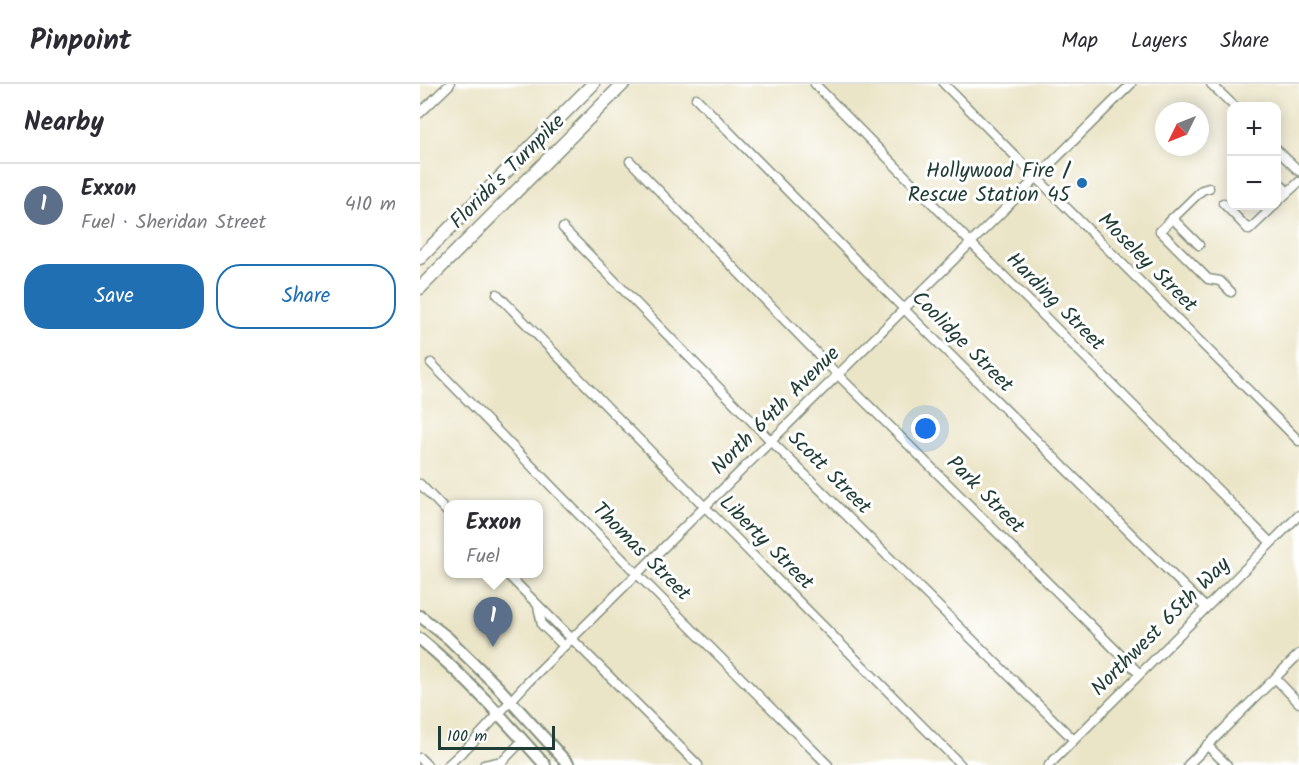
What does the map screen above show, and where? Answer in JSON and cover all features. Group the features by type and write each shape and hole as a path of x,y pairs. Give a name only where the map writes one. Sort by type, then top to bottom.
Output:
{"highway":[{"name":"Florida's Turnpike","path":"420,258 593,84"},
{"name":"Florida's Turnpike","path":"420,288 623,84"}],"main road":[{"path":"420,615 448,638 511,701 569,765"},
{"path":"420,639 499,714 545,765"}],"street":[{"path":"420,113 450,84"},
{"name":"Harding Street","path":"815,84 1271,543"},
{"name":"Moseley Street","path":"944,84 1299,441"},
{"name":"North 64th Avenue","path":"452,763 571,639 1131,84"},
{"path":"1211,84 1230,102"},
{"name":"Coolidge Street","path":"696,98 904,309 1206,608"},
{"path":"1281,154 1299,171"},
{"name":"Park Street","path":"630,161 838,375 1140,674"},
{"path":"1281,198 1299,182"},
{"path":"1281,185 1288,192"},
{"path":"1209,188 1202,190 1160,231 1208,279 1220,281 1231,292"},
{"path":"1223,203 1227,207"},
{"path":"1230,210 1249,230 1269,210"},
{"path":"1172,218 1199,245"},
{"name":"Scott Street","path":"563,228 771,441 1074,740"},
{"name":"Liberty Street","path":"497,294 961,765"},
{"name":"Thomas Street","path":"431,363 828,765"},
{"path":"420,484 444,509"},
{"name":"Northwest 65th Way","path":"1049,765 1299,515"},
{"path":"512,578 698,765"},
{"path":"538,605 542,625 564,646"},
{"path":"1188,765 1299,654"},
{"path":"1275,678 1299,703"},
{"path":"483,765 501,763 523,740"},
{"path":"1207,745 1227,765"},
{"path":"420,758 427,765"}],"place":[{"name":"Hollywood Fire / Rescue Station 45","path":"1082,183"},
{"name":"Exxon","path":"493,647"}]}
